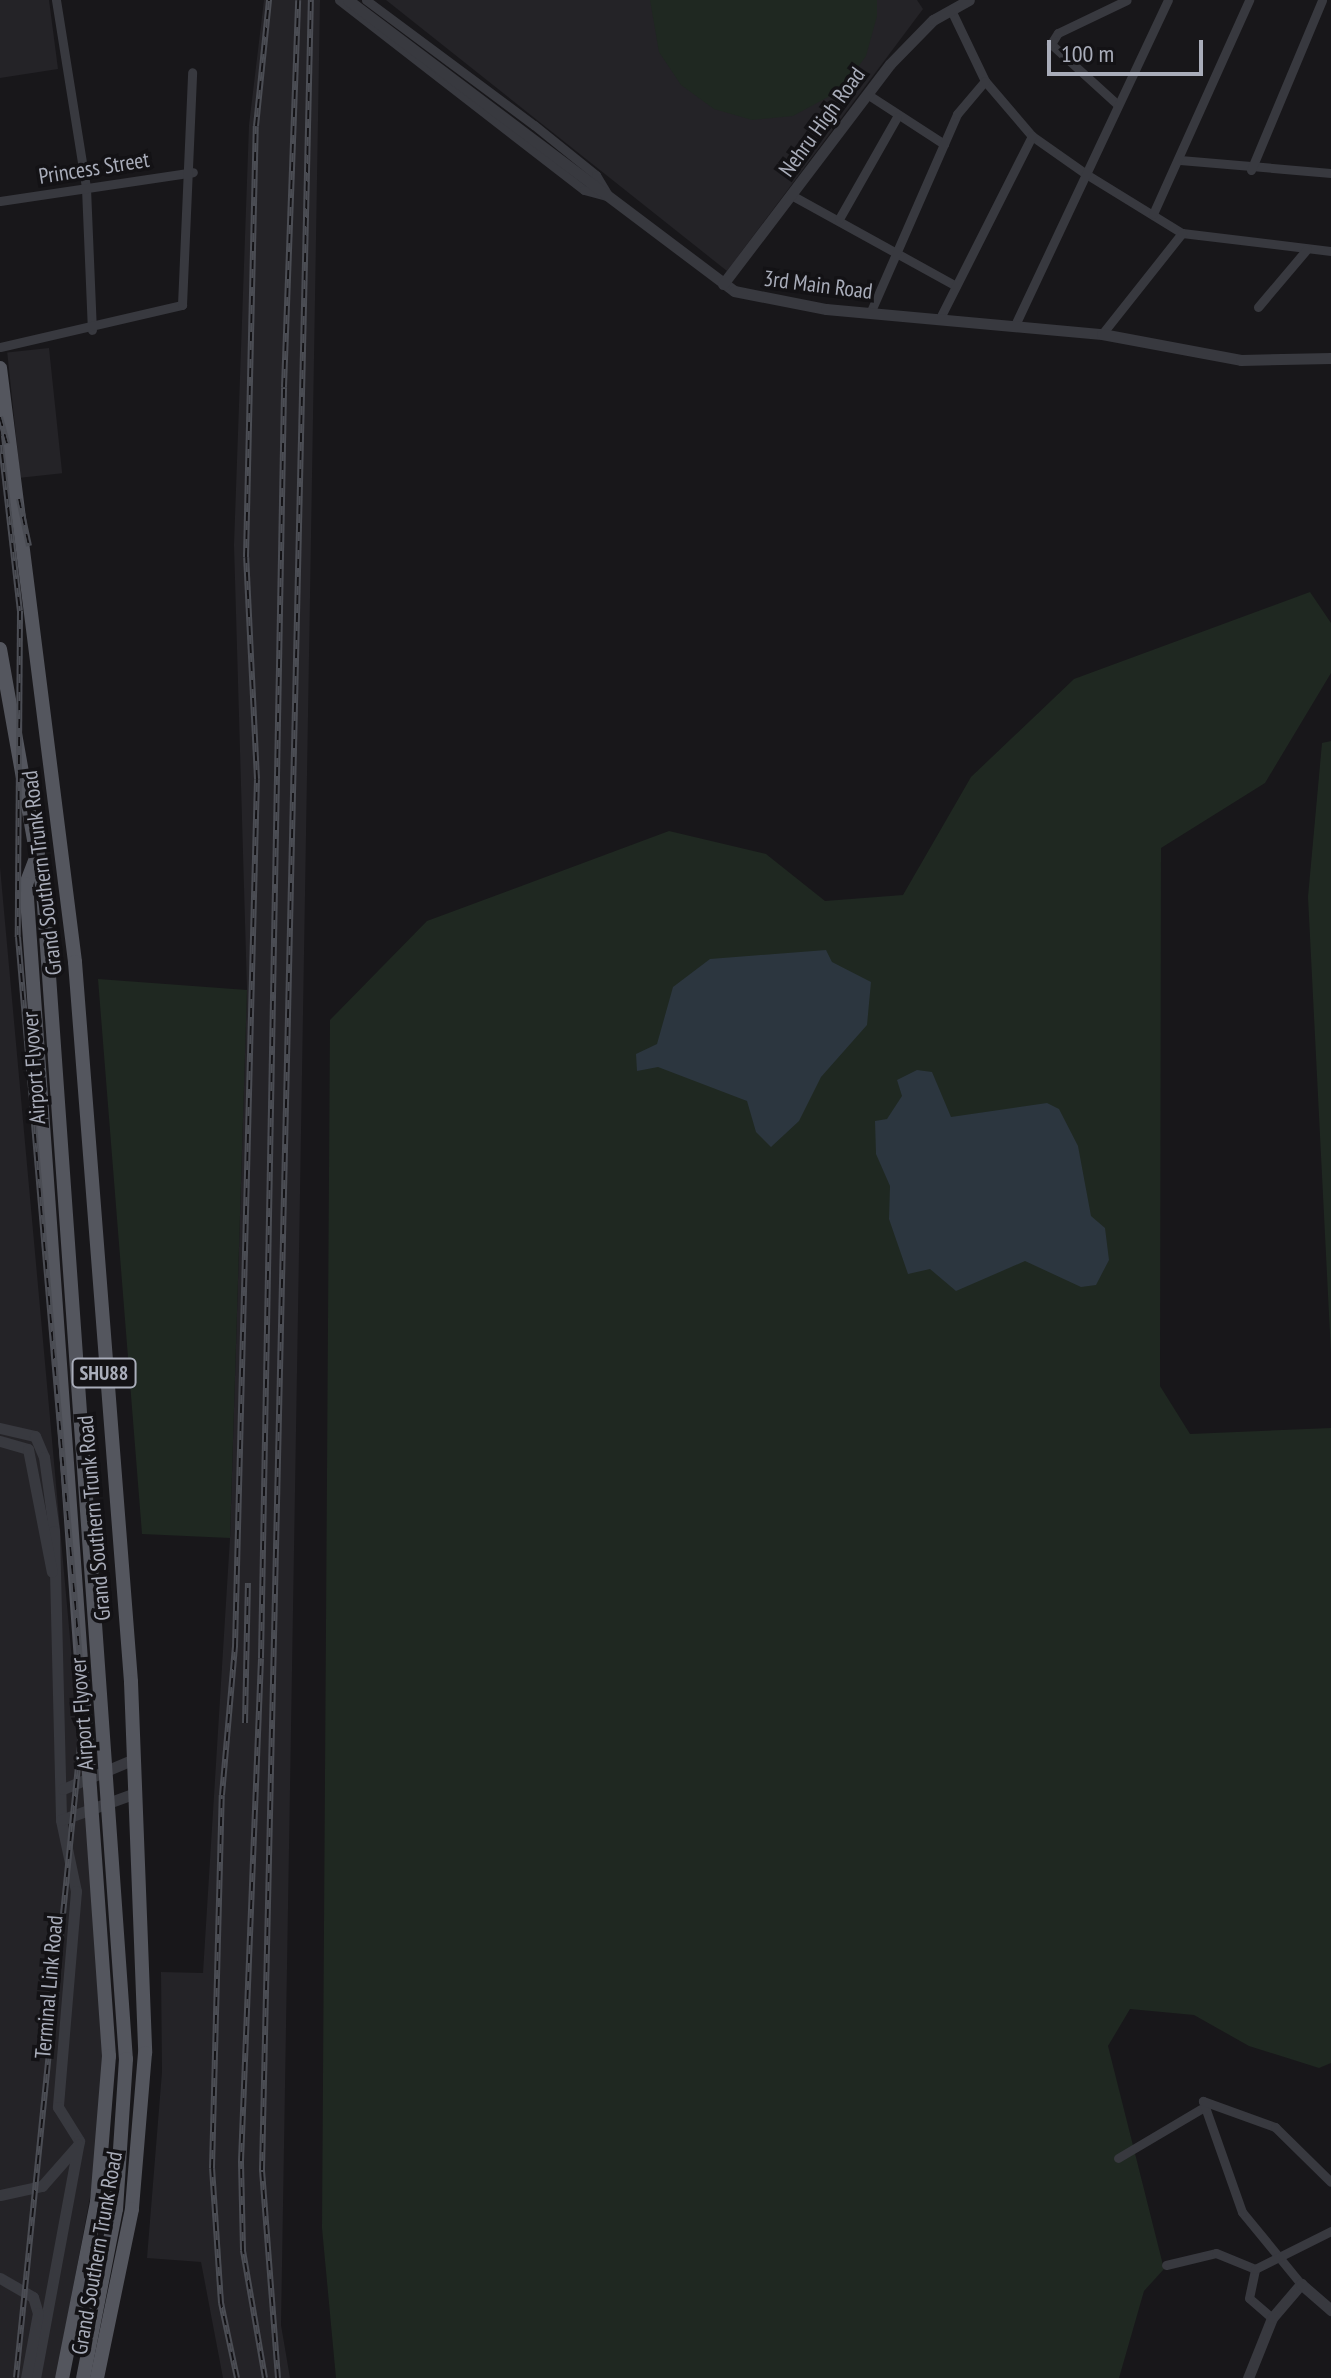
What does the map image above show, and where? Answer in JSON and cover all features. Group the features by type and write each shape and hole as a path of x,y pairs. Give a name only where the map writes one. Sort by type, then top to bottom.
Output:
{"main road":[{"name":"Grand Southern Trunk Road","path":"0,368 75,962 132,1760 141,2116 132,2209 97,2378"},
{"name":"Grand Southern Trunk Road","path":"0,649 38,853"},
{"name":"Airport Flyover","path":"38,853 126,2059 116,2209 83,2378"},
{"path":"38,853 26,884 93,1777 106,2130 87,2274 62,2378"}],"street":[{"path":"56,0 86,188 92,330"},
{"path":"339,0 584,190 610,197"},
{"name":"3rd Main Road","path":"348,0 723,284 787,305 941,316 1102,334 1241,360 1331,358"},
{"path":"366,0 584,165 610,197"},
{"name":"Nehru High Road","path":"723,284 911,41 969,0"},
{"path":"1118,105 1051,44 1058,33 1127,0"},
{"path":"1015,325 1168,0"},
{"path":"1153,214 1180,160 1249,0"},
{"path":"1251,170 1322,0"},
{"path":"951,10 985,81 1032,136 1086,174 1182,233 1331,251"},
{"path":"0,347 92,330 182,305 193,172 192,72"},
{"path":"871,311 964,103 985,81"},
{"path":"867,94 897,117 944,144"},
{"path":"839,219 897,117"},
{"path":"941,316 1032,136"},
{"path":"1180,160 1251,170 1331,173"},
{"name":"Princess Street","path":"0,201 193,172"},
{"path":"793,196 956,286"},
{"path":"1102,334 1182,233"},
{"path":"1258,307 1307,249"},
{"name":"Terminal Link Road","path":"0,1428 35,1436 44,1457 54,1579 63,1789 61,1820 76,1930 58,2107 75,2124 79,2145"},
{"path":"0,1441 28,1449 54,1579"},
{"path":"63,1789 132,1760"},
{"path":"61,1820 133,1794"},
{"path":"1331,2182 1275,2127 1227,2105 1203,2101 1201,2109 1242,2212 1281,2253 1301,2284 1331,2310"},
{"path":"1118,2158 1201,2109"},
{"path":"0,2195 42,2186 79,2145"},
{"path":"35,2378 79,2145"},
{"path":"1272,2318 1249,2298 1255,2269 1281,2253 1331,2231"},
{"path":"1166,2265 1216,2253 1255,2269"},
{"path":"0,2278 33,2297 38,2313 26,2378"},
{"path":"1248,2378 1272,2318 1301,2284"}],"shaded area":[{"path":"0,0 49,0 58,69 0,78"},
{"path":"264,0 320,0 281,2325 290,2378 223,2378 201,2262 147,2258 162,2072 161,1972 203,1973 230,1538 247,990 234,545 249,125"},
{"path":"386,0 917,0 923,9 727,271"},
{"path":"650,0 877,0 877,16 866,56 841,90 793,116 752,120 714,109 681,85 659,52"},
{"path":"49,348 62,473 20,478 7,352"},
{"path":"1310,592 1331,623 1331,673 1265,783 1161,848 1160,1386 1190,1434 1331,1428 1331,2063 1319,2068 1249,2046 1194,2015 1130,2009 1108,2046 1164,2269 1144,2291 1119,2378 336,2378 322,2228 330,1020 427,921 669,831 766,854 825,901 903,895 971,777 1074,679"},
{"path":"1331,741 1331,1354 1308,897 1322,743"},
{"path":"0,867 106,2035 98,2155 56,2378 0,2378"},
{"path":"826,950 832,962 871,982 867,1025 821,1077 799,1121 771,1147 756,1132 747,1101 658,1067 637,1071 636,1054 657,1044 673,987 710,959"},
{"path":"98,979 247,990 230,1538 142,1534"},
{"path":"917,1070 932,1072 951,1117 1047,1103 1059,1109 1078,1146 1091,1216 1105,1228 1109,1260 1096,1285 1081,1287 1025,1261 956,1291 930,1269 908,1274 889,1219 890,1186 876,1154 875,1121 887,1119 902,1096 897,1080"}],"railway":[{"path":"237,2378 221,2303 212,2168 222,1795 235,1647 257,779 246,557 256,126 269,0"},
{"path":"265,2378 243,2250 241,2161 261,1658 284,387 298,0"},
{"path":"278,2378 262,2170 311,0"},
{"path":"0,417 7,444"},
{"path":"0,436 20,611 18,937 84,1707 16,2378"},
{"path":"19,499 29,546"},
{"path":"245,1723 248,1583"}]}
